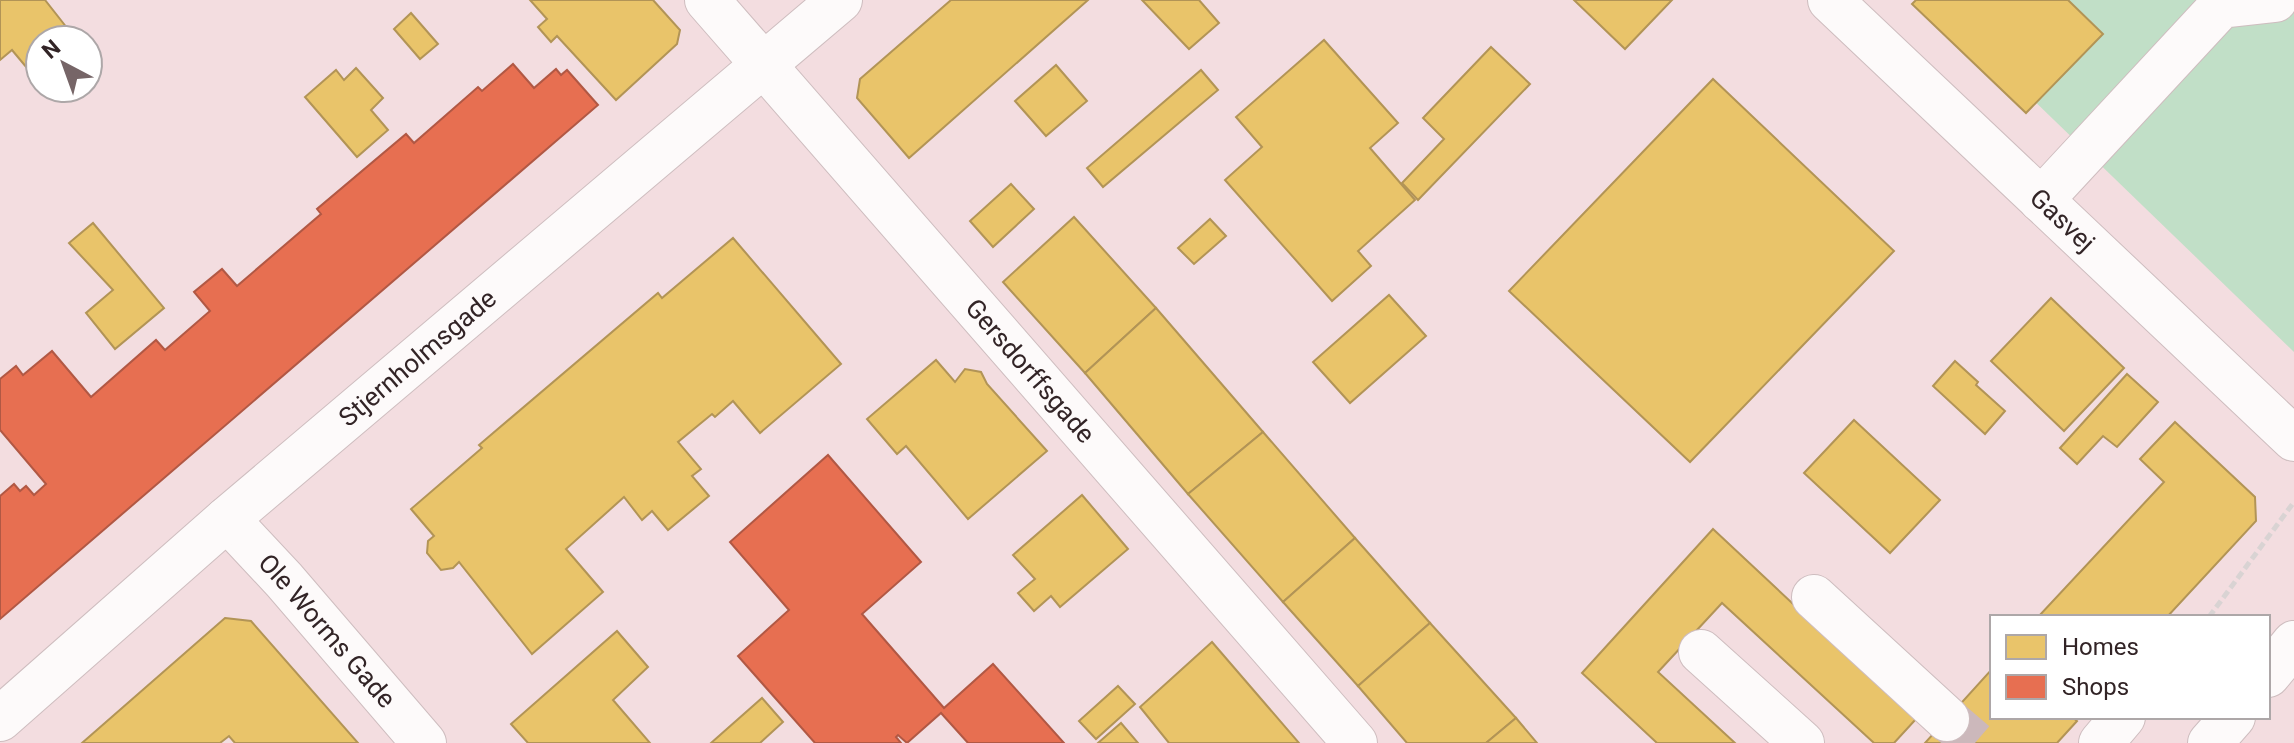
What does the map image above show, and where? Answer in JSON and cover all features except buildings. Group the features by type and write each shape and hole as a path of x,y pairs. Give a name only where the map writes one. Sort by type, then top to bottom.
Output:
{"street":[{"name":"Gersdorffsgade","path":"707,0 1355,743"},
{"name":"Stjernholmsgade","path":"0,719 227,519 840,0"},
{"name":"Gasvej","path":"1830,0 2294,439"},
{"path":"2041,200 2221,6 2275,0"},
{"name":"Ole Worms Gade","path":"227,519 284,580 424,743"},
{"path":"1814,597 1947,719"},
{"path":"2270,673 2294,643"},
{"path":"1701,652 1802,743"},
{"path":"2101,743 2121,719"},
{"path":"2210,743 2231,719"}],"path":[{"path":"2210,615 2294,502"}],"green space":[{"path":"1930,0 2294,0 2294,352"}],"tunnel":[{"path":"1947,719 1975,743"}]}
